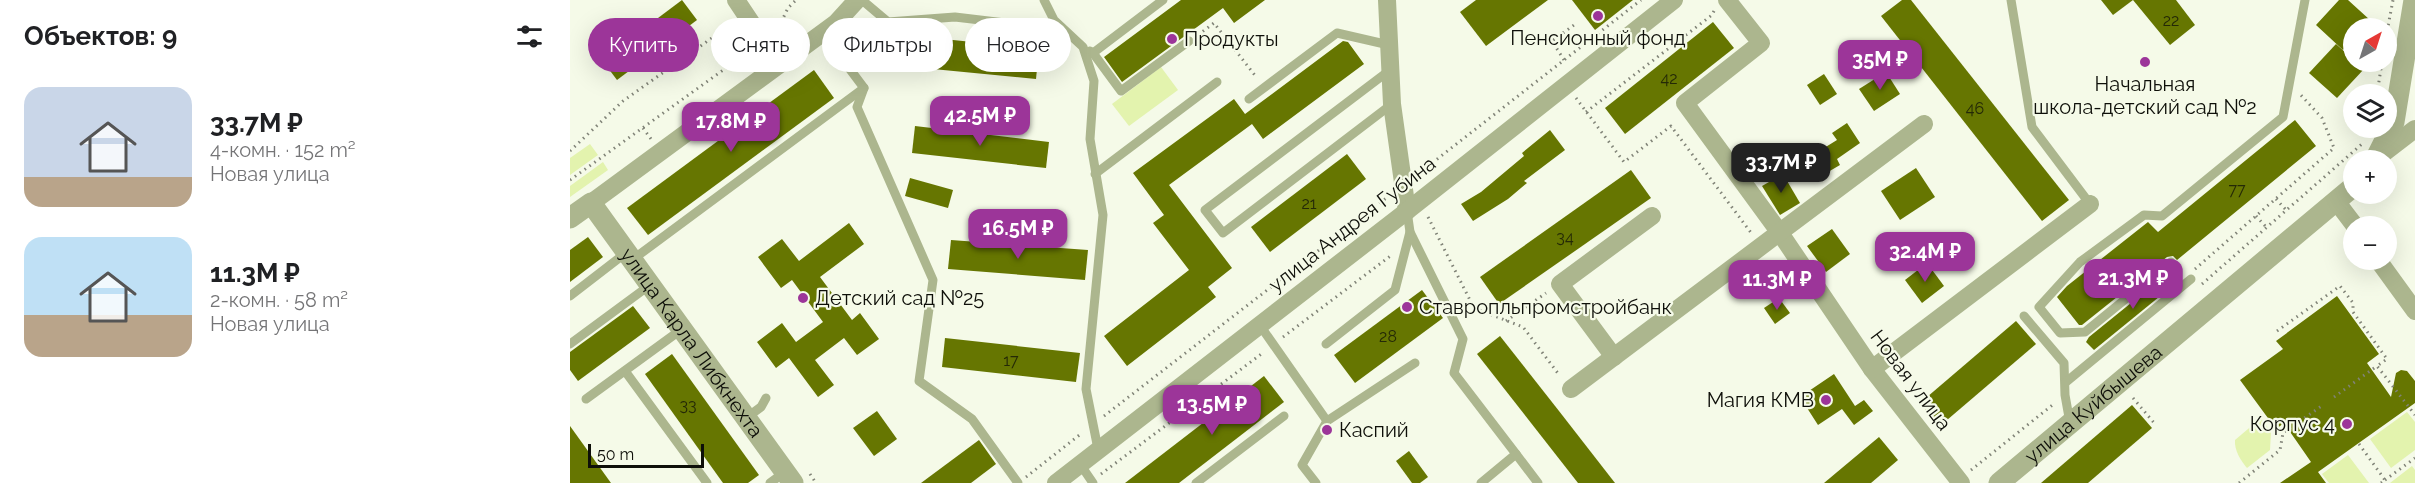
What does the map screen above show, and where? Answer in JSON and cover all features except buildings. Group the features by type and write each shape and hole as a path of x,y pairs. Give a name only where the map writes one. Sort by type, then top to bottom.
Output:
{"street":[{"path":"736,0 748,18"},
{"path":"840,18 857,0"},
{"path":"1387,0 1392,105 1407,211"},
{"name":"улица Андрея Губина","path":"1056,483 1407,211 1674,0"},
{"path":"2380,150 2394,123 2415,0"},
{"name":"Новая улица","path":"1721,4 1761,43 1685,103 1780,233 1872,369 1961,483"},
{"path":"810,41 822,32"},
{"path":"570,218 766,72"},
{"path":"1571,389 1924,124"},
{"path":"2388,150 2415,129"},
{"name":"улица Куйбышева","path":"1999,483 2343,195"},
{"path":"2336,201 2347,216"},
{"name":"улица Карла Либкнехта","path":"591,203 746,418 782,479"},
{"path":"1872,369 2090,204"},
{"path":"1614,357 1560,284 1652,216"},
{"path":"2385,270 2415,311"}],"lane":[{"path":"862,0 888,22 965,18"},
{"path":"1044,0 1054,20 1083,47 1093,53 1121,91 1189,41"},
{"path":"1093,53 1163,0"},
{"path":"2011,0 2032,127 2090,204"},
{"path":"2171,262 2085,332 2060,333 2039,307 2080,262 2144,215 2162,216 2283,117 2305,0"},
{"path":"1249,99 1337,33 1389,45"},
{"path":"1083,47 1094,81 1090,139 1102,215 1086,389 1098,449"},
{"path":"1390,70 1205,210 1223,233 1392,105"},
{"path":"852,72 864,88"},
{"path":"1095,174 1217,82"},
{"path":"570,296 864,88"},
{"path":"864,88 857,107 933,280 919,381 972,419 1018,483"},
{"path":"1407,211 1410,232 1463,339 1454,373 1538,483"},
{"path":"1326,344 1395,290 1410,232"},
{"path":"2066,382 2191,279"},
{"path":"570,344 650,285"},
{"path":"2024,315 2064,363 2065,395 2070,423"},
{"path":"1259,324 1328,421"},
{"path":"585,399 682,329"},
{"path":"1316,483 1302,465 1328,421 1415,363"},
{"path":"625,371 707,483"},
{"path":"746,418 760,407 766,398"},
{"path":"1196,483 1284,416"},
{"path":"1481,483 1516,454"},
{"path":"1080,464 1093,482"}],"path":[{"path":"784,18 788,8 796,0"},
{"path":"1018,483 1641,0"},
{"path":"2390,18 2393,0"},
{"path":"1586,112 1712,15 1721,4"},
{"path":"1189,41 1214,23 1264,87"},
{"path":"1564,60 1552,41 1574,25"},
{"path":"570,151 622,101 711,38"},
{"path":"570,180 722,72"},
{"path":"2195,269 2334,148 2322,118 2290,82"},
{"path":"1575,97 1624,162 1671,126 1762,247"},
{"path":"2276,199 2287,211"},
{"path":"2256,216 2267,228"},
{"path":"1428,217 1474,308 1523,327 1571,389"},
{"path":"1093,482 1406,244"},
{"path":"1506,321 1560,284"},
{"path":"2277,331 2340,286 2353,303 2353,312 2387,359 2334,397"},
{"path":"2377,366 2415,415"},
{"path":"2133,398 2155,424"},
{"path":"2239,483 2280,450 2283,434 2323,405"},
{"path":"2359,444 2383,482 2415,458"}],"green space":[{"path":"1161,67 1178,90 1129,126 1112,104"},
{"path":"590,144 598,155 570,175 570,158"},
{"path":"603,162 608,170 570,197 570,186"},
{"path":"2407,412 2415,422 2415,450 2391,468 2370,439"},
{"path":"2261,418 2271,432 2270,450 2247,468 2240,459 2235,440"},
{"path":"2348,455 2369,483 2329,483 2322,474"},
{"path":"2412,466 2415,470 2415,483 2390,483"}],"place":[{"name":"Пенсионный фонд","path":"1598,16"},
{"name":"Продукты","path":"1172,39"},
{"name":"Начальная школа-детский сад №2","path":"2145,62"},
{"name":"Детский сад №25","path":"803,298"},
{"name":"Ставропльпромстройбанк","path":"1407,307"},
{"name":"Магия КМВ","path":"1826,400"},
{"name":"Корпус 4","path":"2347,424"},
{"name":"Каспий","path":"1327,430"}]}
